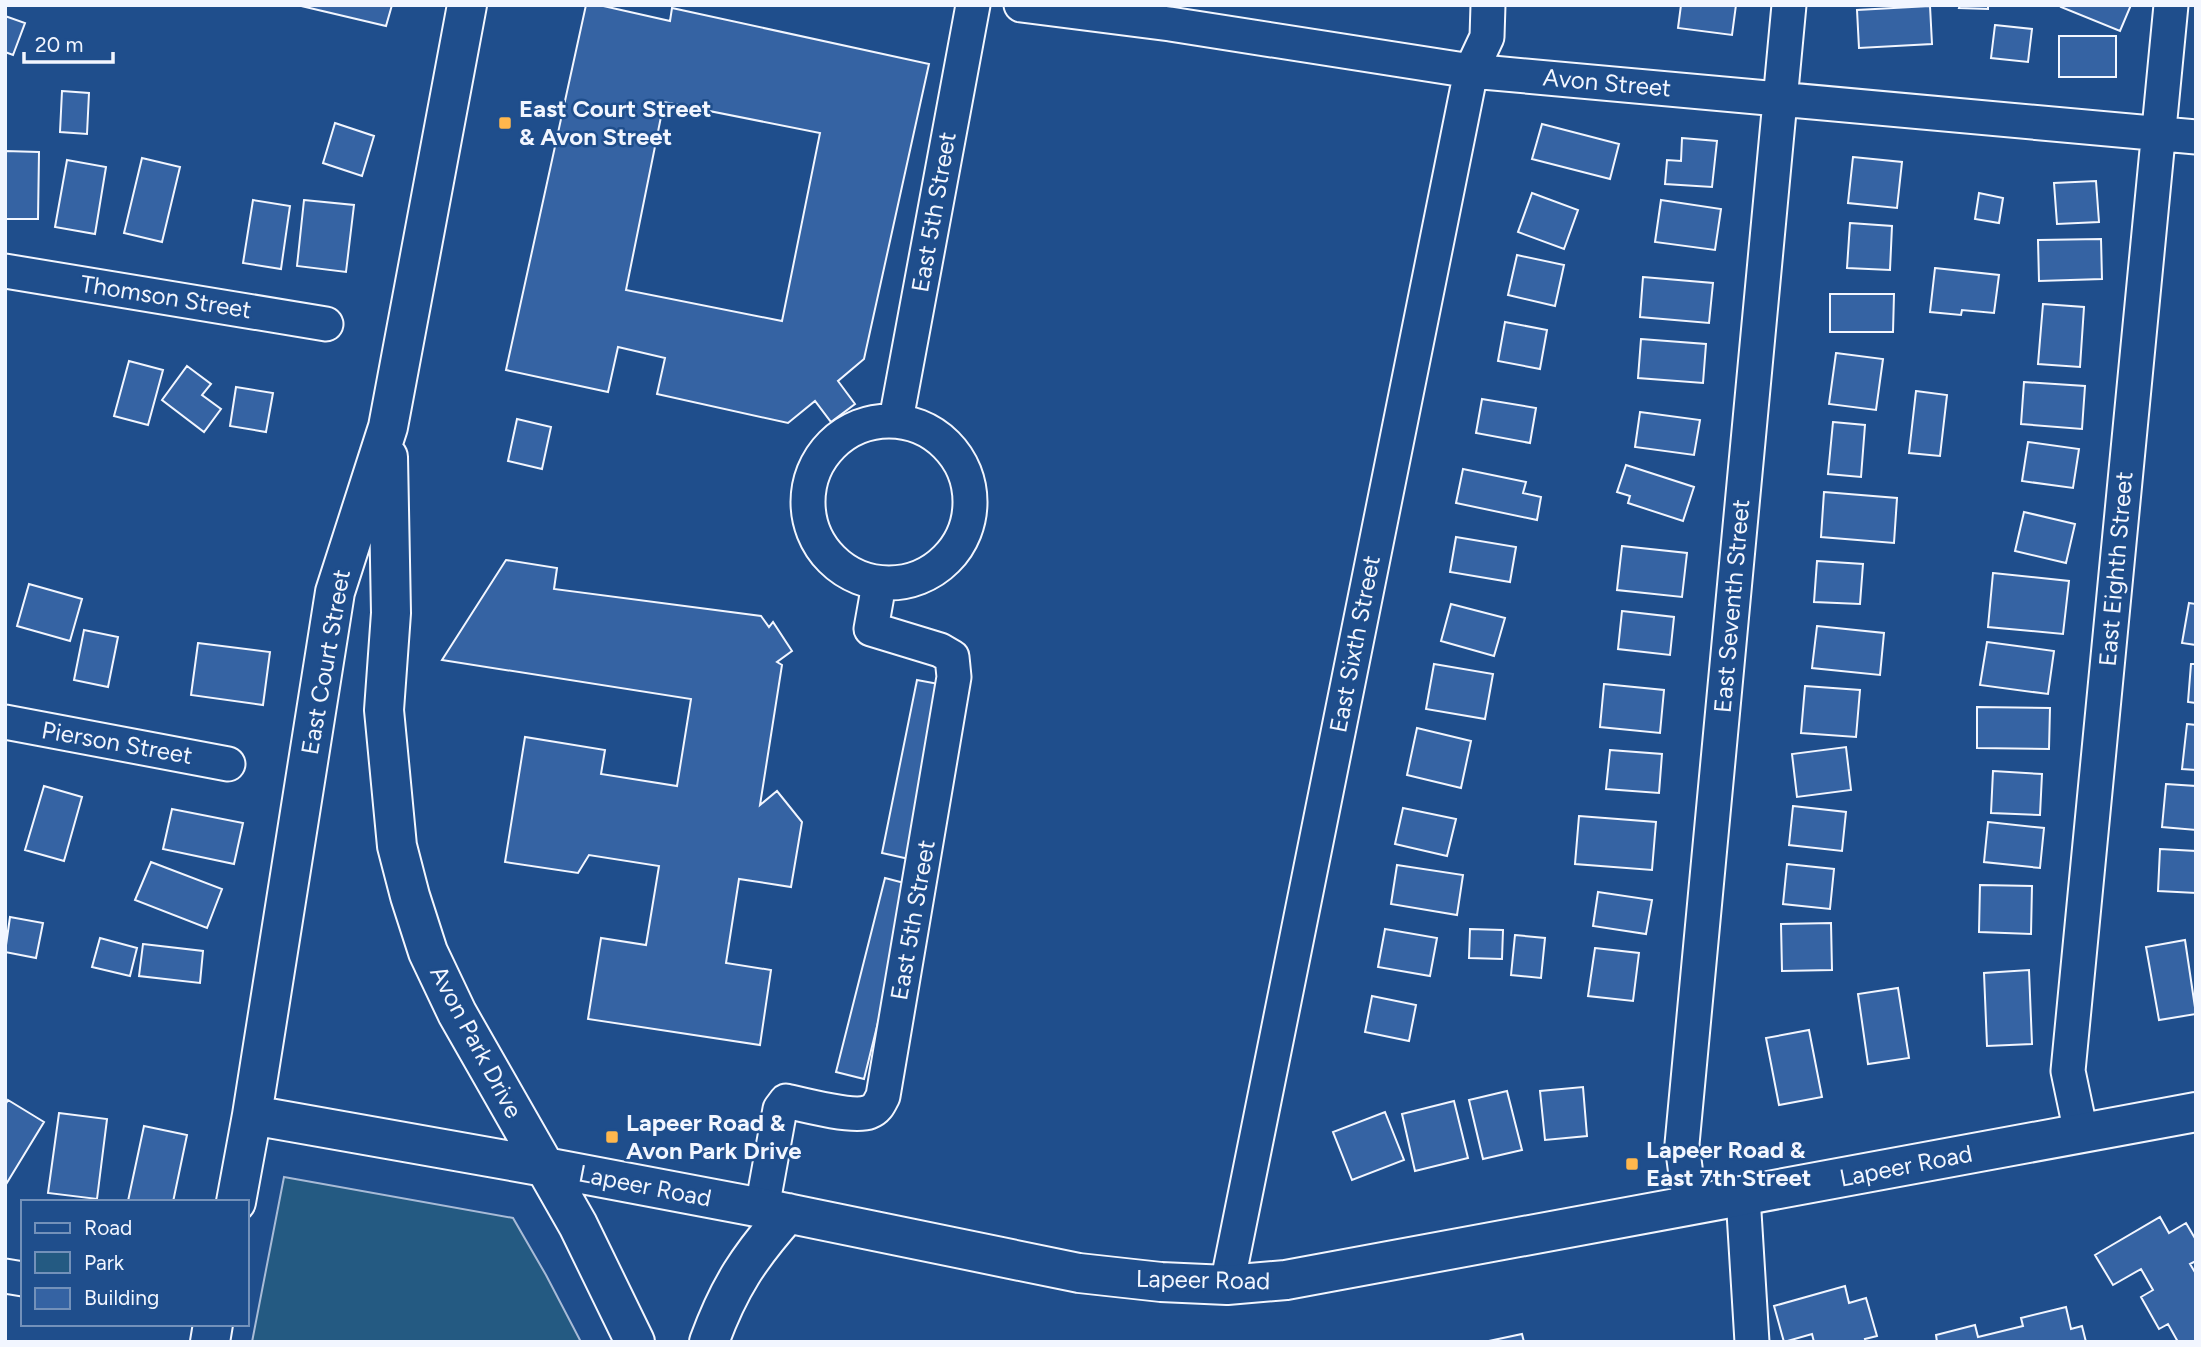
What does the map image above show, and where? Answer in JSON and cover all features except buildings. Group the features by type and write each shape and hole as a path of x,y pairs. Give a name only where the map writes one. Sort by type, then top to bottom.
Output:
{"main road":[{"name":"East Court Street","path":"236,1200 335,592 388,426 467,5"},
{"name":"Avon Park Drive","path":"388,426 391,613 384,710 397,846 410,896 428,952 457,1013 607,1280 635,1342"},
{"path":"328,636 389,646"},
{"name":"Lapeer Road","path":"252,1115 775,1210 1079,1273 1161,1282 1227,1285 1286,1280 2196,1112"},
{"path":"709,1342 734,1283 775,1210"}],"street":[{"name":"East 5th Street","path":"896,420 973,5"},
{"name":"Avon Street","path":"1021,5 1170,24 1471,71 2196,137"},
{"name":"East Sixth Street","path":"1227,1285 1471,71 1487,37 1488,5"},
{"name":"East Seventh Street","path":"1690,1206 1682,1144 1789,5"},
{"name":"East Eighth Street","path":"2081,1133 2068,1071 2171,5"},
{"name":"Thomson Street","path":"5,271 326,324"},
{"path":"896,420 937,435 944,443 965,468 972,510 956,551 922,578 879,584 840,569 813,535 807,494 822,454 830,447 855,427 896,420"},
{"name":"East 5th Street","path":"775,1210 780,1109 786,1101 815,1108 866,1114 877,1108 883,1097 954,677 952,657 940,650 871,629 879,584"},
{"name":"Pierson Street","path":"5,722 228,764"},
{"path":"1743,1196 1752,1342"}],"green space":[{"path":"284,1177 513,1218 581,1342 252,1342"}],"place":[{"name":"East Court Street & Avon Street","path":"505,123"},
{"name":"Lapeer Road & Avon Park Drive","path":"612,1137"},
{"name":"Lapeer Road & East 7th Street","path":"1632,1164"}]}
